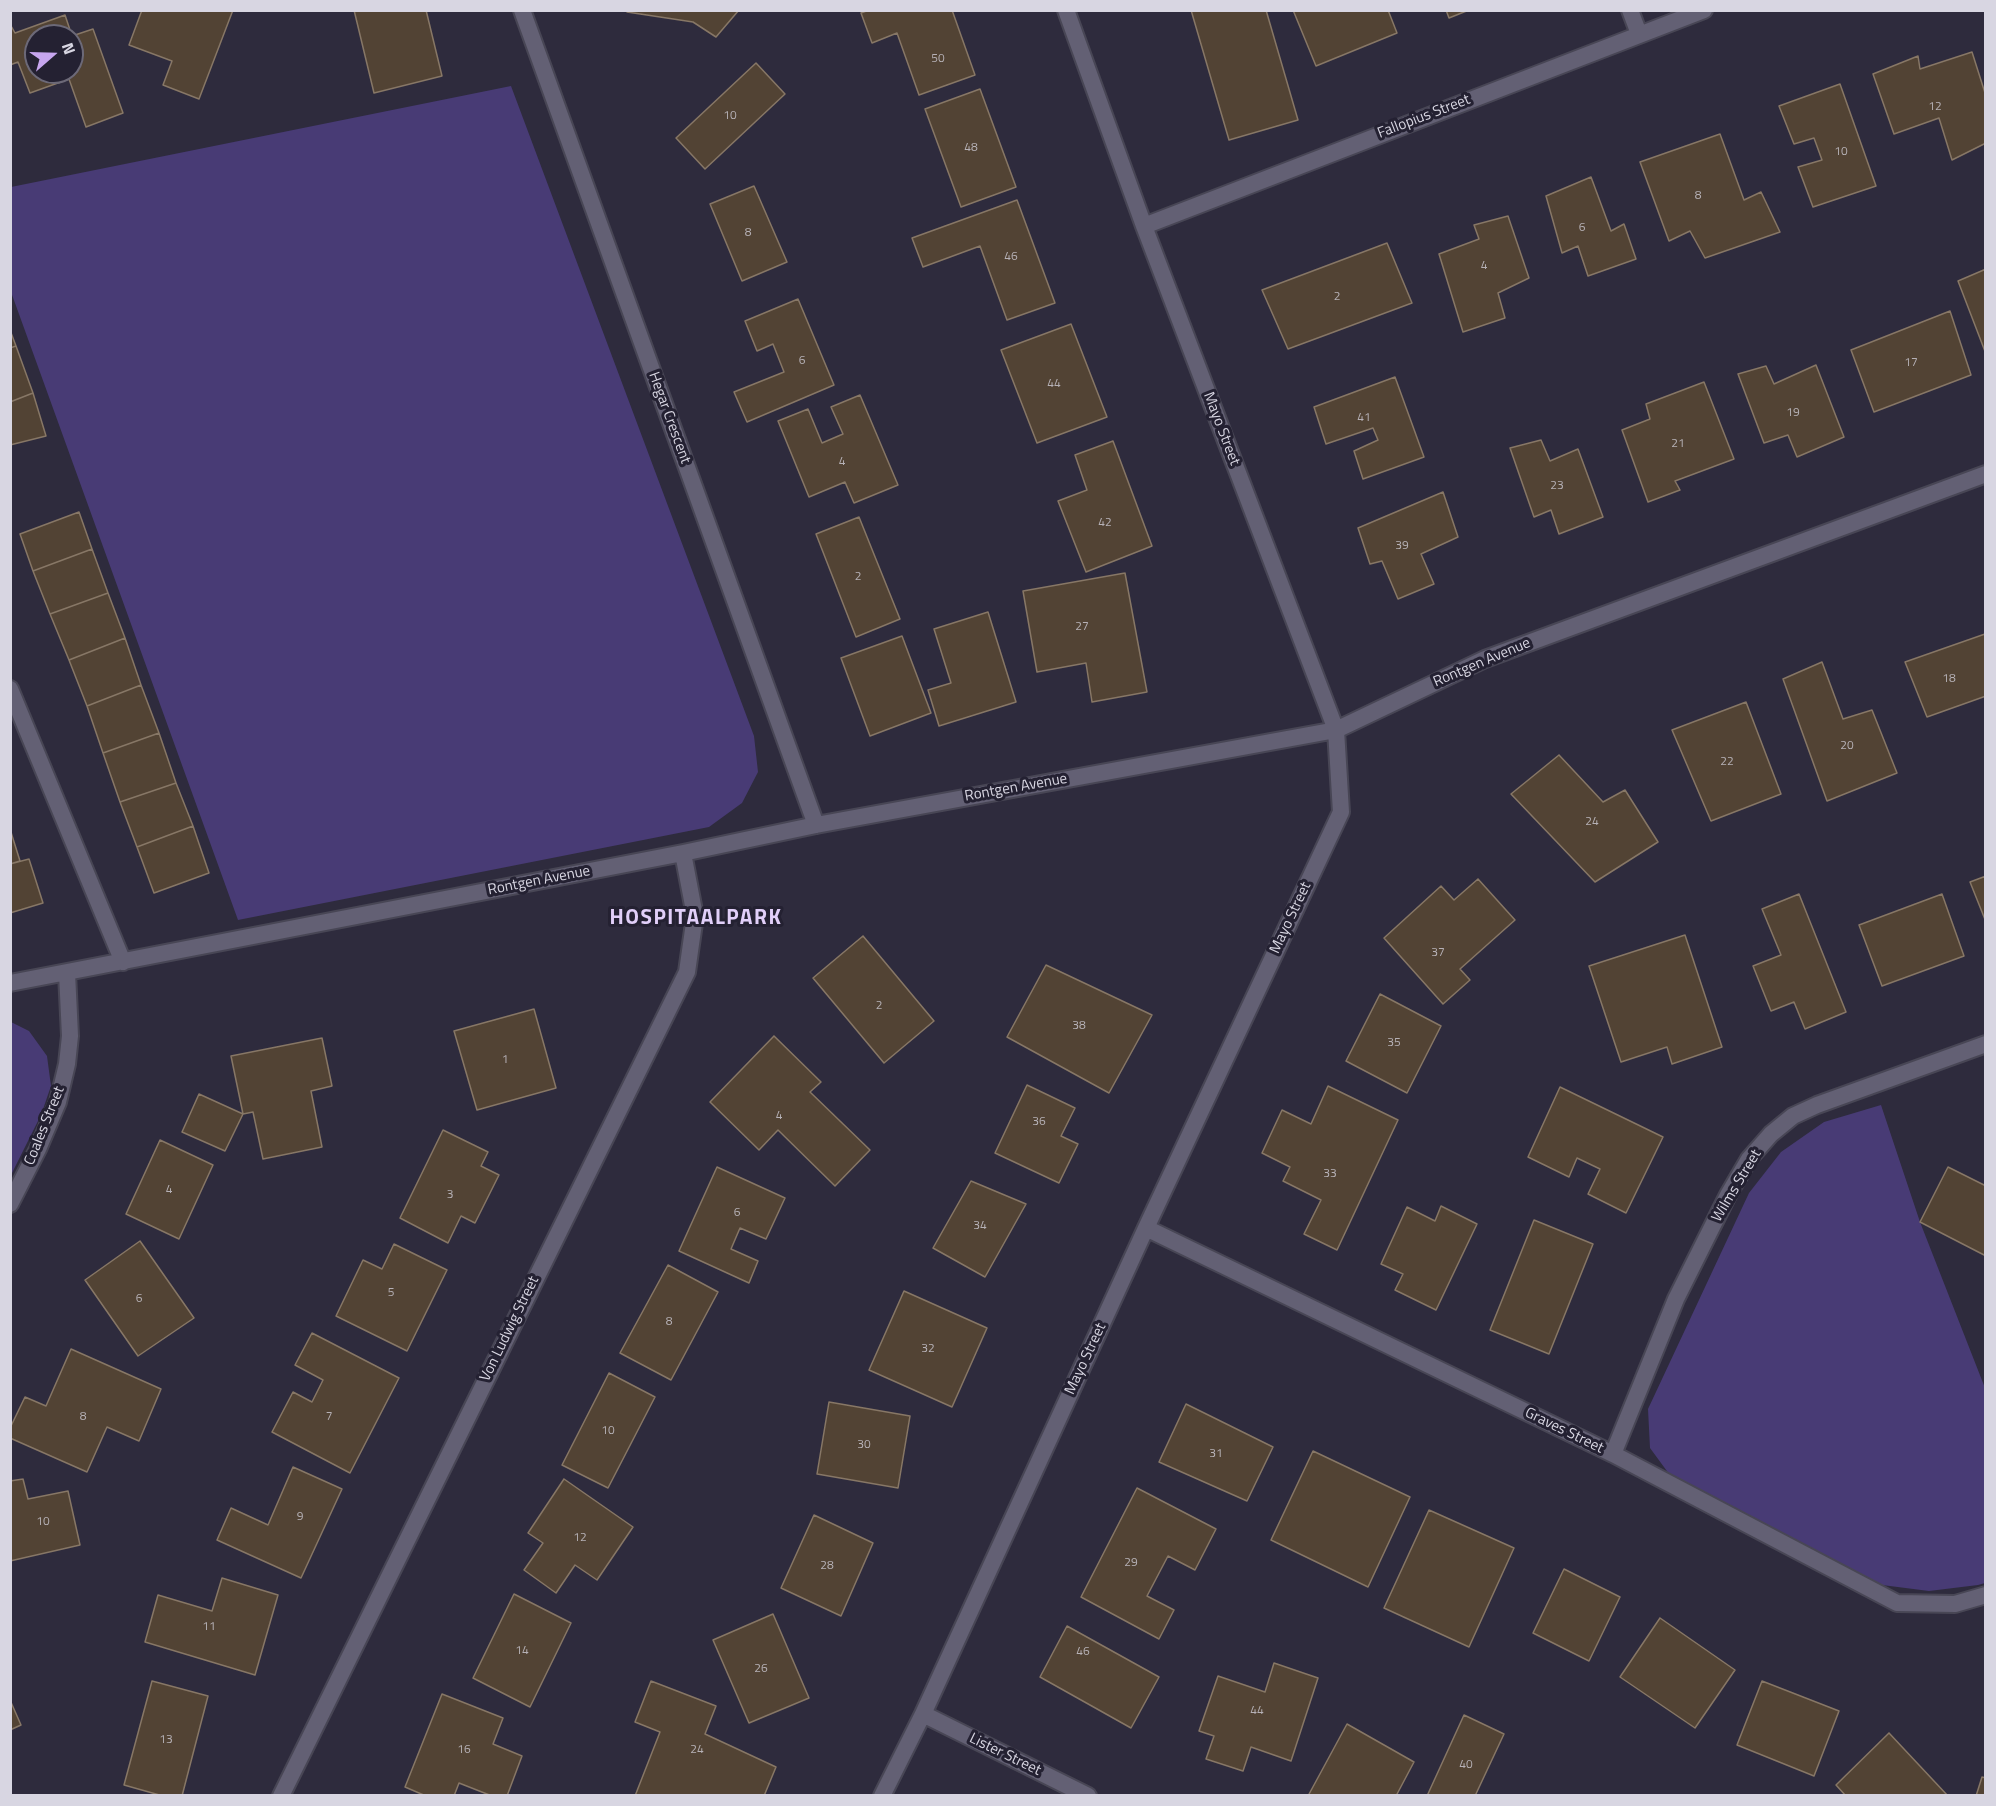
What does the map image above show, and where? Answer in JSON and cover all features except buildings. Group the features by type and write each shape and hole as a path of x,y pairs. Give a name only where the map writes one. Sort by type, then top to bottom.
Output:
{"street":[{"name":"Hegar Crescent","path":"522,10 816,825"},
{"name":"Mayo Street","path":"882,1796 923,1714 1146,1228 1341,812 1336,730 1144,226 1066,10"},
{"path":"1630,10 1639,34"},
{"name":"Fallopius Street","path":"1144,226 1704,10"},
{"name":"Rontgen Avenue","path":"10,983 683,853 816,825 1336,730 1485,659 1986,474"},
{"path":"10,689 123,962"},
{"name":"Von Ludwig Street","path":"281,1796 687,972 695,916 683,853"},
{"name":"Coales Street","path":"10,1204 38,1149 58,1102 68,1064 70,1036 67,973"},
{"name":"Wilms Street","path":"1613,1454 1676,1299 1728,1195 1749,1159 1771,1134 1793,1116 1817,1105 1986,1044"},
{"name":"Graves Street","path":"1146,1228 1613,1454 1897,1603 1955,1604 1986,1595"},
{"name":"Lister Street","path":"923,1714 1088,1796"}],"shaded area":[{"path":"511,86 754,736 758,772 742,803 709,827 238,920 11,292 11,187"},
{"path":"11,1022 29,1031 47,1056 51,1086 41,1115 11,1175"},
{"path":"1881,1105 1920,1222 1985,1388 1985,1583 1978,1585 1929,1591 1882,1585 1672,1478 1650,1448 1648,1409 1749,1193 1781,1152 1824,1122"}],"district":[{"name":"HOSPITAALPARK","path":"696,919"}]}
